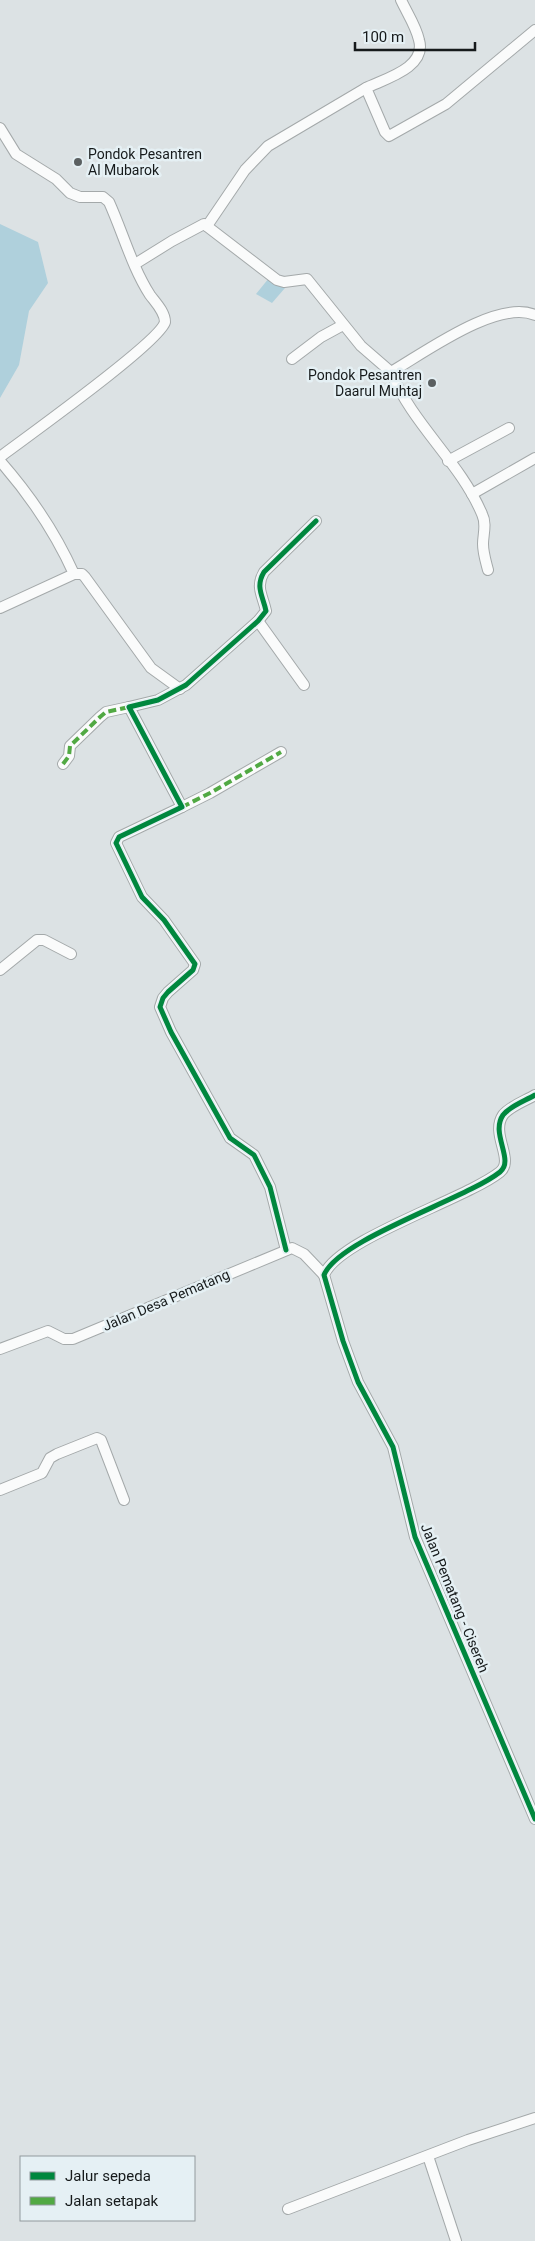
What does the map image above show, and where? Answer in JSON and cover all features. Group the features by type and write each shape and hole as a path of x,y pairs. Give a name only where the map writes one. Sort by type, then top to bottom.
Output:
{"street":[{"path":"207,226 245,170 268,146 366,88 409,66 420,50 419,39 401,0"},
{"path":"366,88 385,132 387,135 392,135 446,104 535,30"},
{"path":"0,128 16,154 56,178 70,193 80,197 106,199 111,206 134,264 165,318 164,326 109,375 0,459 60,545 74,574"},
{"path":"134,264 202,224 277,280 284,282 307,279 343,325 377,362 391,372 396,385 472,494 485,521 483,551 488,570"},
{"path":"391,372 432,347 493,316 510,311 529,312 535,315"},
{"path":"292,359 314,341 343,325"},
{"path":"448,461 509,428"},
{"path":"472,494 535,458"},
{"path":"63,764 69,756 69,749 72,744 106,712 158,700 180,689 258,621 266,611 259,590 260,578 316,520"},
{"path":"0,608 74,574 82,574 151,668 180,689"},
{"path":"258,621 304,684"},
{"path":"128,707 182,807"},
{"path":"281,752 210,793 118,837 116,843 142,897 164,920 194,964 193,970 162,998 160,1007 171,1032 230,1138 254,1155 270,1187 286,1250 292,1248 299,1250 324,1275 330,1264 338,1257 389,1228 503,1170 505,1159 498,1125 508,1111 535,1095"},
{"path":"0,970 38,940 44,940 71,954"},
{"name":"Jalan Desa Pematang","path":"0,1349 48,1331 64,1340 74,1339 286,1250"},
{"name":"Jalan Pematang - Cisereh","path":"324,1275 343,1341 358,1382 393,1447 415,1537 535,1819"},
{"path":"0,1490 42,1473 47,1468 50,1458 97,1438 101,1440 124,1500"},
{"path":"288,2208 535,2118"},
{"path":"428,2156 456,2241"}],"shaded area":[{"path":"0,224 38,242 48,283 29,311 19,365 0,398"},
{"path":"269,278 285,288 272,303 256,294"}],"marked path":[{"path":"63,764 69,756 70,746 100,717 106,712 129,707"},
{"path":"182,807 281,752"}],"cycle path":[{"path":"286,1250 270,1187 254,1155 230,1138 171,1032 160,1007 163,998 193,970 195,964 164,920 142,897 116,843 119,837 182,807 129,707 158,700 186,685 258,621 266,611 260,592 261,577 316,521"},
{"path":"535,1095 514,1106 503,1115 499,1130 505,1161 504,1167 500,1172 483,1183 404,1220 353,1248 334,1261 324,1275 343,1341 358,1382 393,1447 415,1537 535,1819"}],"place":[{"name":"Pondok Pesantren Al Mubarok","path":"78,162"},
{"name":"Pondok Pesantren Daarul Muhtaj","path":"432,383"}]}
